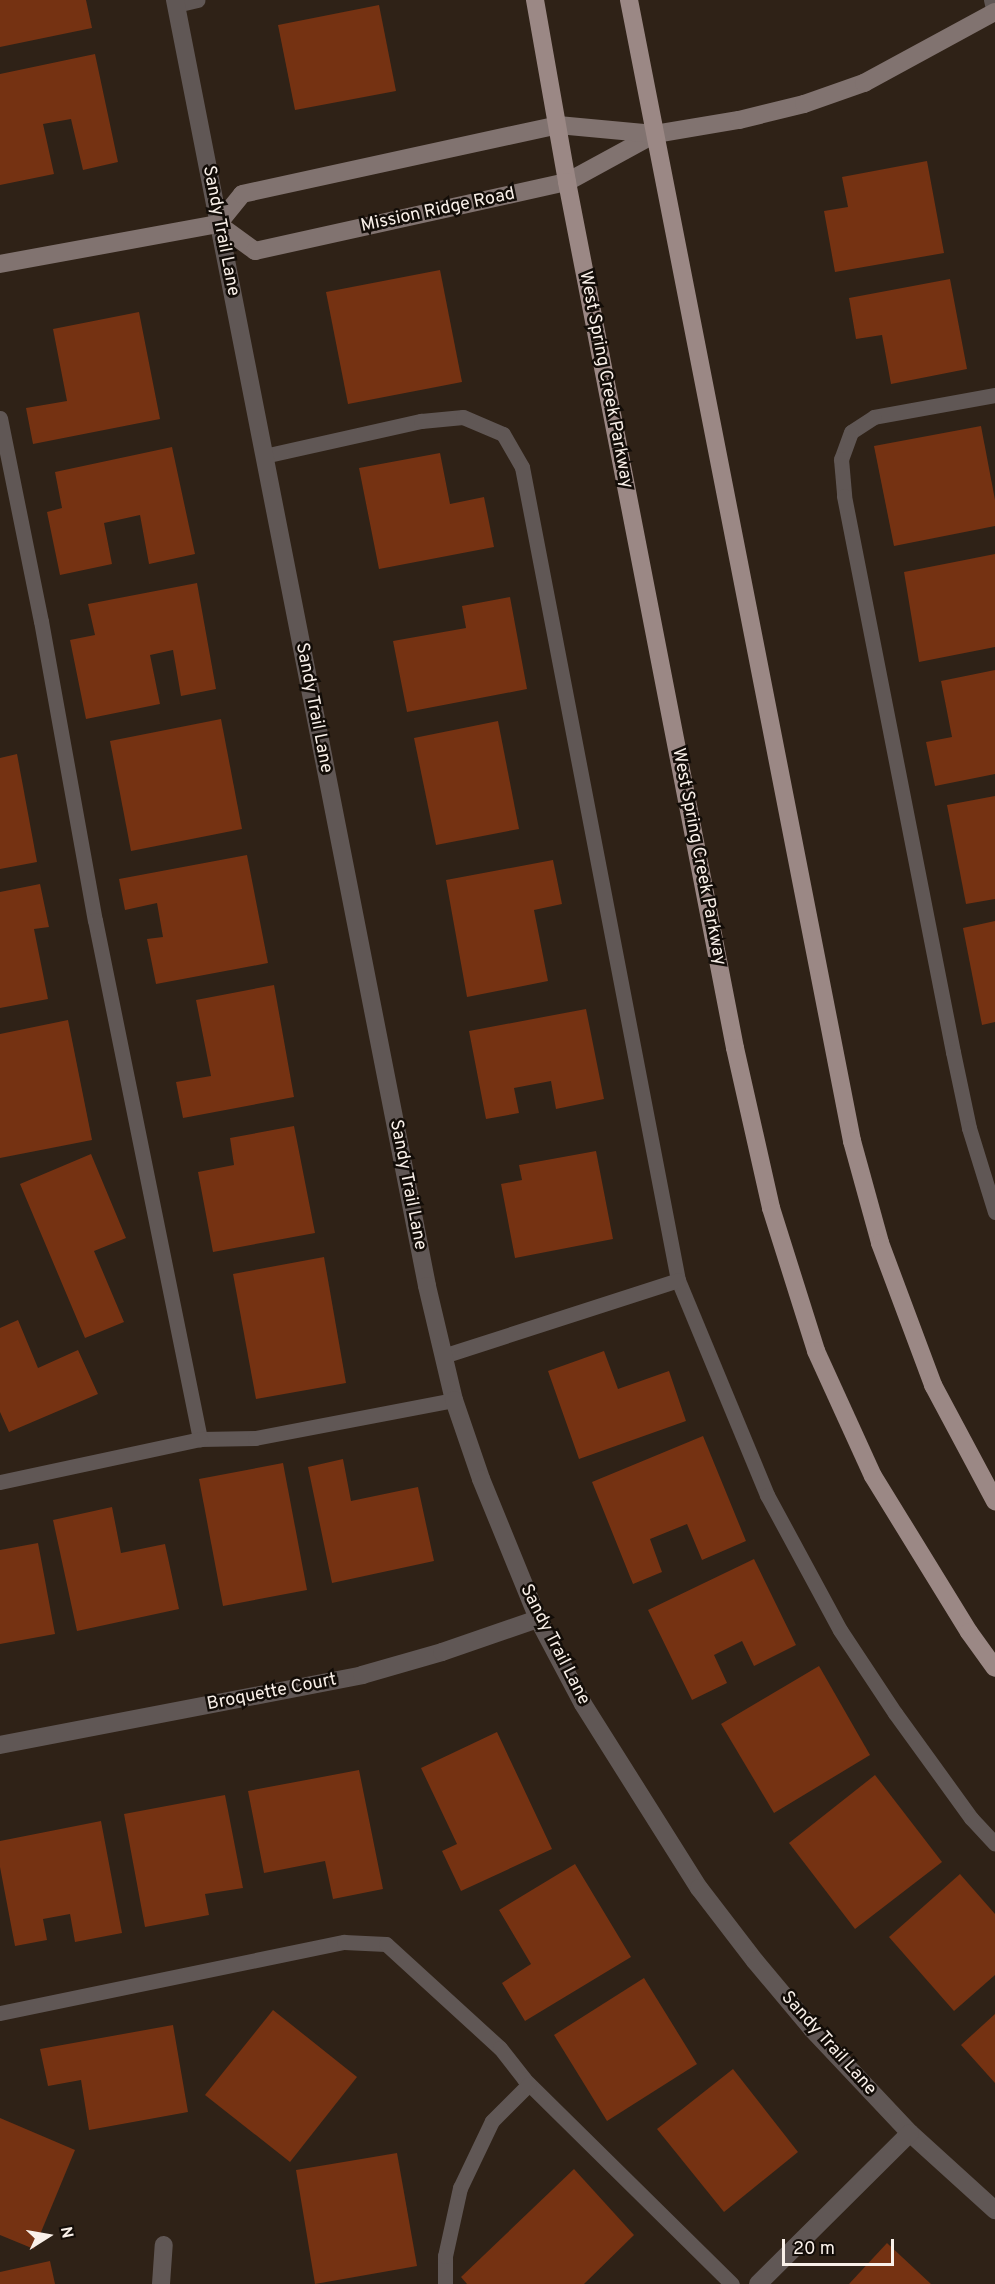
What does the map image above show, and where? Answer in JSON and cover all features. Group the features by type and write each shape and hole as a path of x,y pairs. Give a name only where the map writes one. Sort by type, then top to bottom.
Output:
{"main road":[{"name":"West Spring Creek Parkway","path":"535,0 567,182 735,1048 771,1208 816,1351 873,1476 969,1632 995,1668"},
{"path":"629,0 852,1141 880,1243 933,1385 995,1501"}],"street":[{"path":"993,0 995,11"},
{"name":"Sandy Trail Lane","path":"175,3 427,1286 454,1400 506,1545 538,1619 583,1704 699,1888 755,1961 812,2029 910,2133 995,2210"},
{"name":"Mission Ridge Road","path":"655,134 567,182 255,251 218,224 242,194 558,125 655,134 739,120 804,104 864,83 995,11"},
{"path":"0,264 218,224"},
{"name":"Broquette Court","path":"0,1745 362,1675 442,1652 538,1619"},
{"path":"758,2284 910,2133"},
{"path":"161,2284 164,2245"}],"lane":[{"path":"175,3 197,0"},
{"path":"995,395 874,417 851,432 842,459 844,496 953,1052 969,1128 995,1212"},
{"path":"264,456 421,421 463,417 503,434 522,467 678,1280 767,1495 840,1630 895,1713 971,1818 995,1844"},
{"path":"0,418 41,621 95,920 200,1439"},
{"path":"443,1356 678,1280"},
{"path":"0,1482 200,1439 255,1438 454,1400"},
{"path":"0,2013 344,1942 386,1944 500,2048 529,2084 732,2284"},
{"path":"445,2284 445,2256 460,2188 492,2121 529,2084"}],"building":[{"path":"0,0 86,0 92,28 0,47"},
{"path":"379,5 396,91 295,110 278,25"},
{"path":"95,54 118,162 83,170 71,119 43,124 54,174 0,185 0,74"},
{"path":"927,161 944,253 835,272 824,211 848,207 842,177"},
{"path":"440,270 462,382 348,404 326,292"},
{"path":"950,279 967,369 891,384 882,335 856,339 849,298"},
{"path":"139,312 160,419 33,444 26,408 67,401 53,329"},
{"path":"981,426 995,500 995,526 894,546 874,446"},
{"path":"172,447 195,554 149,564 140,515 104,523 112,564 60,575 47,512 62,508 55,472"},
{"path":"440,453 450,504 484,497 494,547 379,569 359,468"},
{"path":"995,554 995,647 919,662 904,572"},
{"path":"197,583 216,689 181,696 173,650 150,655 160,704 86,719 70,640 95,635 88,604"},
{"path":"510,597 527,689 407,712 393,641 466,628 462,606"},
{"path":"995,670 995,774 935,786 926,742 952,737 941,681"},
{"path":"221,719 242,829 131,851 110,741"},
{"path":"498,721 519,829 436,845 414,738"},
{"path":"17,754 37,862 0,869 0,758"},
{"path":"995,796 995,899 966,904 947,805"},
{"path":"247,855 268,963 156,984 147,939 163,937 157,903 125,910 119,879"},
{"path":"553,860 562,904 534,910 548,981 467,997 446,880"},
{"path":"40,884 49,927 34,929 48,999 0,1008 0,892"},
{"path":"995,921 995,1022 982,1025 963,928"},
{"path":"274,985 294,1097 183,1118 176,1082 211,1076 196,1000"},
{"path":"586,1009 604,1099 556,1109 551,1081 514,1088 519,1113 486,1119 469,1031"},
{"path":"68,1020 92,1140 0,1158 0,1034"},
{"path":"294,1126 315,1233 213,1252 198,1172 234,1165 230,1138"},
{"path":"596,1151 613,1239 515,1258 501,1184 522,1180 519,1165"},
{"path":"91,1154 126,1238 94,1251 124,1322 85,1338 20,1184"},
{"path":"324,1257 346,1383 256,1399 233,1274"},
{"path":"18,1320 38,1368 78,1350 98,1394 9,1432 0,1412 0,1328"},
{"path":"604,1351 618,1389 669,1371 686,1421 579,1459 548,1371"},
{"path":"703,1436 746,1541 702,1560 687,1524 650,1539 662,1572 633,1584 592,1482"},
{"path":"343,1459 351,1501 418,1487 434,1561 332,1583 308,1467"},
{"path":"283,1463 307,1590 223,1606 199,1479"},
{"path":"112,1507 121,1553 165,1544 179,1609 77,1631 53,1520"},
{"path":"38,1543 55,1634 0,1644 0,1550"},
{"path":"754,1559 796,1645 754,1666 742,1641 714,1655 727,1683 692,1700 648,1610"},
{"path":"819,1666 870,1755 774,1813 721,1724"},
{"path":"497,1732 552,1849 461,1891 442,1851 457,1844 421,1768"},
{"path":"359,1770 383,1889 333,1899 325,1861 264,1873 248,1791"},
{"path":"875,1775 942,1862 855,1929 789,1843"},
{"path":"225,1795 243,1888 205,1894 209,1915 145,1927 124,1814"},
{"path":"101,1821 122,1933 75,1942 70,1914 43,1919 47,1940 15,1946 0,1867 0,1841"},
{"path":"575,1864 631,1957 525,2021 502,1983 531,1964 499,1910"},
{"path":"960,1874 995,1914 995,1975 954,2011 889,1937"},
{"path":"644,1978 697,2064 607,2121 554,2035"},
{"path":"273,2010 357,2077 290,2162 205,2095"},
{"path":"995,2014 995,2083 961,2045"},
{"path":"173,2025 188,2112 89,2130 81,2080 48,2086 40,2049"},
{"path":"733,2069 798,2152 724,2212 657,2129"},
{"path":"0,2118 75,2150 34,2249 0,2235"},
{"path":"397,2153 417,2266 315,2284 296,2170"},
{"path":"574,2169 634,2235 584,2284 467,2284 461,2277"},
{"path":"887,2243 931,2284 849,2284"},
{"path":"50,2261 55,2284 0,2284 0,2272"}]}
